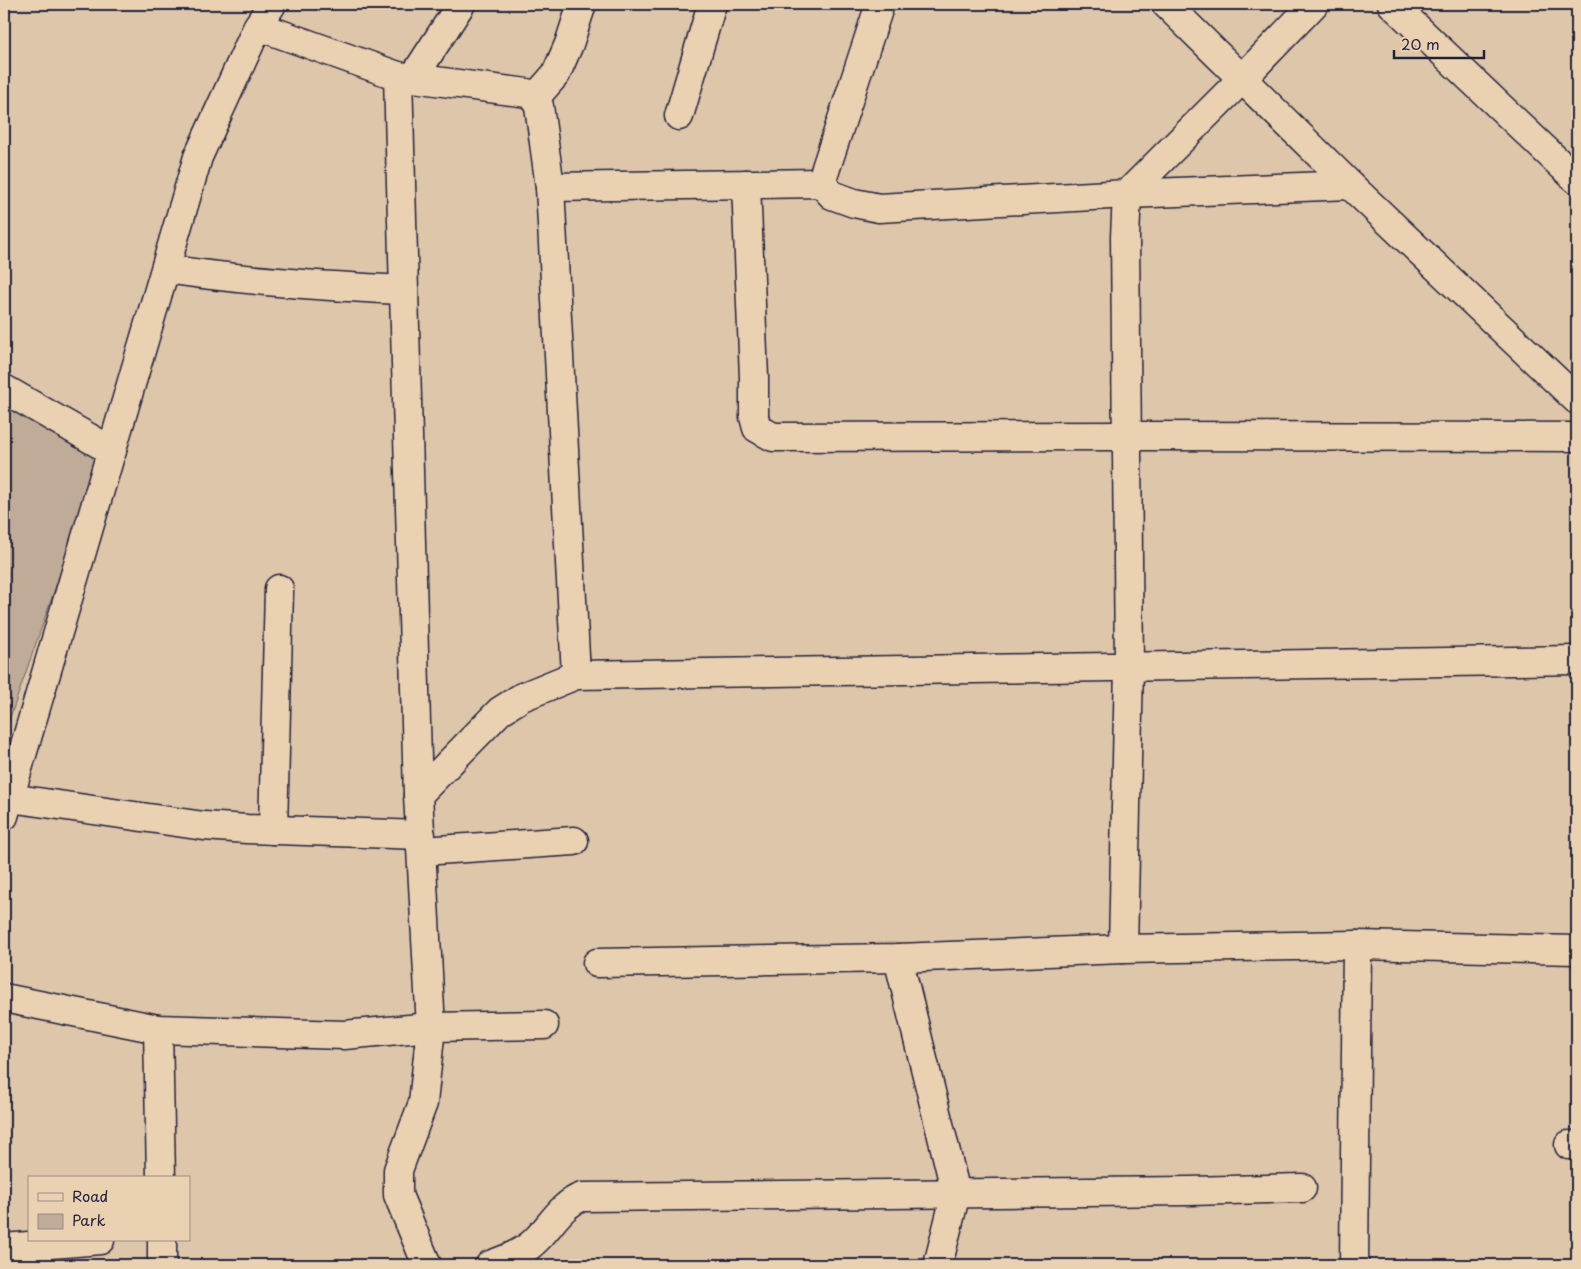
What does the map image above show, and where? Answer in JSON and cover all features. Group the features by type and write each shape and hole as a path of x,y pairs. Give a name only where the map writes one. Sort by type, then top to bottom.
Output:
{"street":[{"path":"272,4 258,26 198,158 7,807 204,826 422,843 574,841"},
{"path":"427,1265 398,1195 398,1170 423,1103 431,1027 418,795 404,290 406,77 461,4"},
{"path":"536,98 556,74 569,44 582,4"},
{"path":"679,116 712,4"},
{"path":"821,183 880,4"},
{"path":"1166,4 1350,185 1577,400"},
{"path":"1123,949 1129,666 1125,237 1127,194 1242,80 1314,4"},
{"path":"1392,4 1577,180"},
{"path":"258,26 406,77 527,93 536,98 539,106 550,187 576,675"},
{"path":"550,187 821,183 832,195 854,203 880,208 1127,194 1350,185"},
{"path":"746,184 754,417 758,428 773,437 1577,437"},
{"path":"166,269 215,277 315,286 404,290"},
{"path":"4,389 112,451"},
{"path":"273,830 279,589"},
{"path":"418,795 500,711 522,698 576,675 1577,660"},
{"path":"1354,1265 1357,945"},
{"path":"597,963 898,958 1123,949 1357,945 1577,950"},
{"path":"898,958 956,1193 938,1265"},
{"path":"4,998 158,1029 344,1035 431,1027 544,1025"},
{"path":"158,1029 161,1176"},
{"path":"490,1265 524,1250 537,1239 572,1200 582,1197 1302,1188"},
{"path":"4,1248 76,1242"},
{"path":"162,1242 162,1265"}],"green space":[{"path":"4,393 104,448 4,735"}]}
